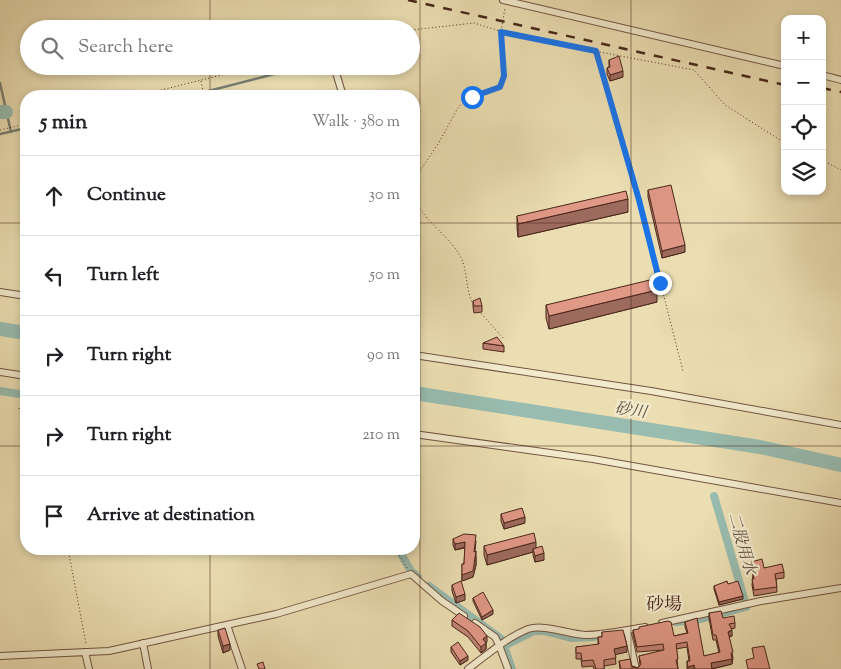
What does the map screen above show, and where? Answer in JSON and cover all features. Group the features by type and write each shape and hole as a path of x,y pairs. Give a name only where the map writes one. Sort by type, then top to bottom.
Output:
{"street":[{"path":"505,1 781,65"},
{"path":"337,75 341,90"},
{"path":"826,76 841,80"},
{"path":"0,292 20,295"},
{"path":"420,356 652,390 841,425"},
{"path":"0,372 20,375"},
{"path":"420,435 593,459 841,503"},
{"path":"0,656 108,651 276,614 411,574 442,601 495,637 508,669"},
{"path":"468,669 499,645 529,629 541,627 586,635 627,630 761,601 841,588"},
{"path":"228,625 242,669"},
{"path":"627,630 636,669"},
{"path":"143,643 148,669"},
{"path":"86,652 89,669"}],"path":[{"path":"420,171 438,144 459,106 480,93 500,87 504,76 501,32 505,1"},
{"path":"420,29 474,23 501,32 694,70 724,105 781,140"},
{"path":"596,51 639,200 683,371"},
{"path":"161,90 221,75"},
{"path":"200,80 202,90"},
{"path":"0,130 20,125"},
{"path":"826,162 841,170"},
{"path":"420,206 431,223 458,251 464,262 471,299 481,314 504,338"},
{"path":"69,555 86,652"},
{"path":"400,555 411,574"}],"building":[{"path":"619,56 623,71 610,75 607,68 610,67 609,60"},
{"path":"671,185 685,245 662,251 648,190"},
{"path":"626,191 628,199 518,224 517,216"},
{"path":"654,279 657,290 549,316 546,305"},
{"path":"480,298 482,306 474,306 473,301"},
{"path":"497,337 504,346 483,343"},
{"path":"522,508 525,517 504,523 501,514"},
{"path":"534,533 536,542 487,555 484,546"},
{"path":"464,534 476,535 474,552 476,551 473,571 462,575 465,542 455,544 453,539"},
{"path":"542,546 544,553 535,556 533,549"},
{"path":"762,559 764,568 782,564 784,572 775,574 777,587 754,590 752,579 754,579 754,574 751,562"},
{"path":"461,581 465,594 456,597 452,585"},
{"path":"727,581 728,584 738,581 743,596 719,602 714,586"},
{"path":"483,592 493,610 482,617 473,598"},
{"path":"721,611 723,618 734,616 735,623 729,624 732,630 728,632 733,652 731,653 732,659 711,663 712,669 695,669 694,665 688,667 687,661 690,661 687,642 676,644 678,669 621,669 619,661 630,659 632,667 638,668 641,664 639,656 664,650 663,644 637,647 633,630 668,621 671,622 674,636 688,633 685,622 697,618 704,656 720,652 716,635 713,635 709,613"},
{"path":"459,613 480,627 487,636 483,639 486,643 481,647 468,631 452,620"},
{"path":"225,628 230,644 223,646 218,630"},
{"path":"623,630 627,646 614,649 616,658 604,660 604,669 596,669 593,660 582,661 581,653 576,653 576,647 599,644 598,637 602,637 602,632"},
{"path":"458,642 468,656 460,661 451,647"},
{"path":"764,646 770,669 748,669 746,660 754,658 752,648"},
{"path":"263,662 265,669 259,669 257,664"}],"waterway":[{"path":"212,90 271,75"},
{"path":"0,83 11,132"},
{"path":"0,112 6,112"},
{"path":"0,134 20,129"},
{"name":"砂川","path":"0,329 20,332"},
{"path":"0,391 20,394"},
{"name":"砂川","path":"420,394 760,447 841,465"},
{"name":"二股用水","path":"714,496 744,598"},
{"path":"402,555 411,571 418,577"},
{"path":"429,586 500,638"},
{"name":"二股用水","path":"676,622 701,619 746,607"},
{"name":"二股用水","path":"512,669 504,646 534,631 544,631 571,638 594,637"}],"railway":[{"path":"408,0 781,84"},
{"path":"826,89 841,92"}],"district":[{"name":"砂場","path":"664,604"}],"route":[{"path":"472,97 500,87 504,76 501,32 596,51 639,200 660,283"}]}
